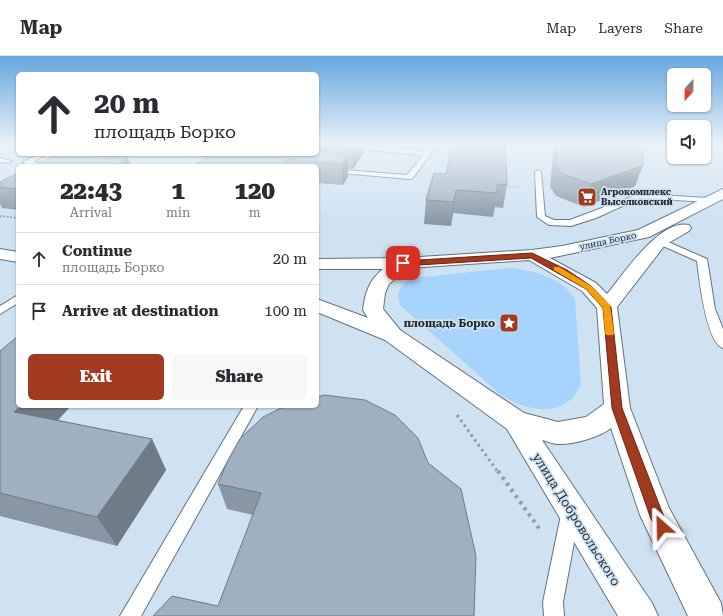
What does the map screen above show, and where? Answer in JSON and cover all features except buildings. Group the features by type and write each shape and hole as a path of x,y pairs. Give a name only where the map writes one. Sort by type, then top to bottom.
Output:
{"main road":[{"path":"607,307 659,241 718,200"},
{"name":"улица Борко","path":"532,256 643,234 718,200"},
{"path":"0,243 16,245"},
{"path":"0,254 16,257"},
{"path":"319,264 403,263 532,256 564,272 589,288 607,307 617,408 656,515 708,616"},
{"path":"392,335 373,310 374,292 385,276 403,263"},
{"path":"319,308 392,335 516,422 558,433 593,427 617,408"},
{"name":"улица Добровольского","path":"516,422 639,616"}],"lane":[{"path":"325,170 409,177 414,170"},
{"path":"538,172 542,217 552,223 571,223 593,216 639,196 718,200"},
{"path":"659,241 702,259 709,309 723,344"},
{"path":"0,311 16,299"},
{"path":"130,616 250,408"},
{"path":"554,616 553,602 571,509"}],"path":[{"path":"501,186 539,189"},
{"path":"0,216 16,218"},
{"path":"453,408 561,559"}],"shaded area":[{"path":"511,268 538,273 556,281 570,292 575,299 581,384 574,395 566,403 557,407 546,409 524,406 502,396 400,305 398,295 400,289 404,284 413,278"}],"slow traffic":[{"path":"556,268 589,288 607,307 610,333"}],"place":[{"name":"Агрокомплекс Выселковский","path":"587,197"},
{"name":"площадь Борко","path":"509,323"}],"route":[{"path":"403,263 532,256 564,272 589,288 607,307 617,408 656,515 662,527"}]}
